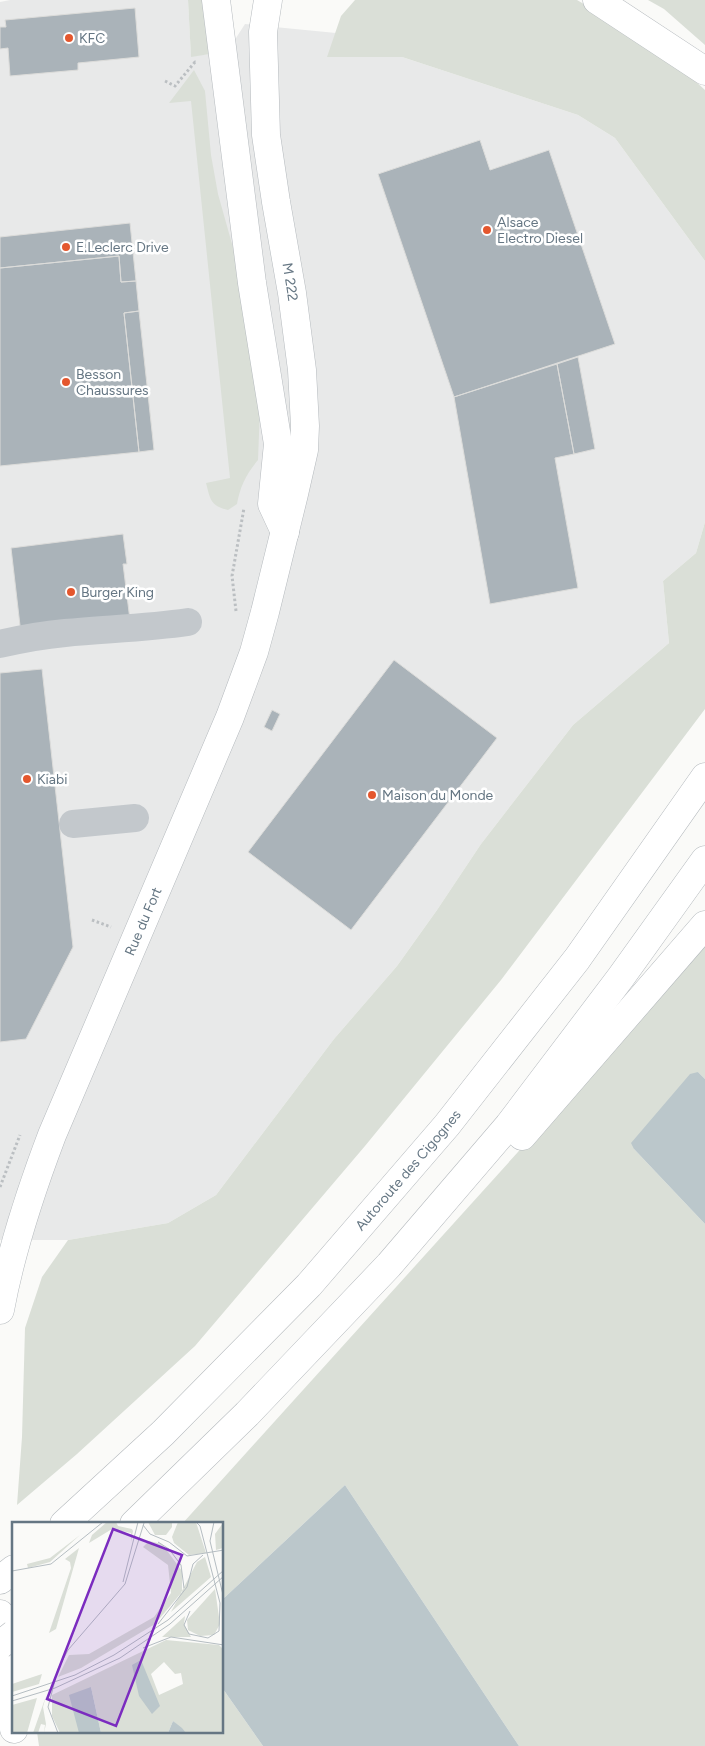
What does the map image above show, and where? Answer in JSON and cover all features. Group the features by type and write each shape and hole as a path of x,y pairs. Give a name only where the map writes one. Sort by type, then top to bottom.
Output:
{"main road":[{"path":"216,0 251,274 278,444 272,504 285,532"},
{"name":"M 222","path":"268,0 262,32 266,134 292,293 302,370 305,417 304,450 285,532"},
{"path":"597,0 705,71"},
{"name":"Rue du Fort","path":"0,1310 17,1234 52,1135 230,717 254,652 285,532"},
{"name":"Autoroute des Cigognes","path":"66,1522 163,1433 322,1271 447,1125 577,959 705,777"},
{"path":"136,1522 247,1414 389,1265 510,1125 621,977 705,860"},
{"path":"247,1414 313,1373 705,925"},
{"path":"0,1580 12,1571"},
{"path":"0,1614 7,1691 12,1720"},
{"path":"0,1645 12,1636"}],"lane":[{"path":"0,644 30,637 64,633 188,622"},
{"path":"73,824 136,818"}],"path":[{"path":"166,81 175,86 195,62 200,68"},
{"path":"232,576 245,504"},
{"path":"92,920 114,929"}],"shaded area":[{"path":"10,0 188,0 191,56 227,52 245,24 336,33 328,57 402,57 578,115 615,138 705,261 705,522 696,553 663,581 669,643 573,725 481,844 397,966 334,1039 216,1195 168,1223 68,1240 0,1240 0,2"},
{"path":"188,0 203,0 210,54 191,57"},
{"path":"355,0 577,0 660,49 705,90 705,261 615,138 578,115 402,57 327,57 341,16"},
{"path":"648,0 705,0 705,45 664,9"},
{"path":"194,70 205,91 211,155 218,194 241,276 260,408 258,460 244,481 237,504 228,510 214,504 206,483 230,478 191,101 169,103"},
{"path":"705,522 705,709 501,980 365,1146 195,1346 77,1454 17,1505 22,1437 25,1328 42,1277 68,1240 168,1223 216,1195 334,1039 397,966 481,844 573,725 669,643 663,581 696,553"},
{"path":"705,945 705,1079 698,1072 634,1149 705,1224 705,1746 519,1746 345,1485 224,1598 224,1522 184,1522"},
{"path":"698,1072 705,1079 705,1224 634,1149 631,1143 690,1074"},
{"path":"345,1485 519,1746 263,1746 224,1690 224,1598"},
{"path":"224,1690 263,1746 39,1746 37,1734 224,1734"}],"building":[{"name":"KFC","path":"135,8 139,57 78,63 78,70 10,76 8,48 0,49 0,27 6,27 5,20"},
{"name":"Alsace Electro Diesel","path":"480,140 490,170 549,150 615,344 454,397 378,174"},
{"name":"E.Leclerc Drive","path":"130,223 136,281 121,282 119,256 0,268 0,237"},
{"name":"Besson Chaussures","path":"119,256 121,282 136,281 139,311 124,313 139,452 0,466 0,268"},
{"path":"139,311 154,450 139,452 124,313"},
{"path":"578,357 595,449 574,454 557,364"},
{"path":"557,364 574,454 555,458 578,588 490,604 454,397"},
{"name":"Burger King","path":"123,534 127,564 123,564 130,620 21,634 11,548"},
{"name":"Maison du Monde","path":"394,660 497,738 351,930 248,852"},
{"name":"Kiabi","path":"42,669 73,947 26,1039 0,1042 0,673"},
{"path":"272,710 280,714 272,731 264,727"}],"place":[{"name":"KFC","path":"69,38"},
{"name":"Alsace Electro Diesel","path":"487,230"},
{"name":"E.Leclerc Drive","path":"66,247"},
{"name":"Besson Chaussures","path":"66,382"},
{"name":"Burger King","path":"71,592"},
{"name":"Kiabi","path":"27,779"},
{"name":"Maison du Monde","path":"372,795"}]}
